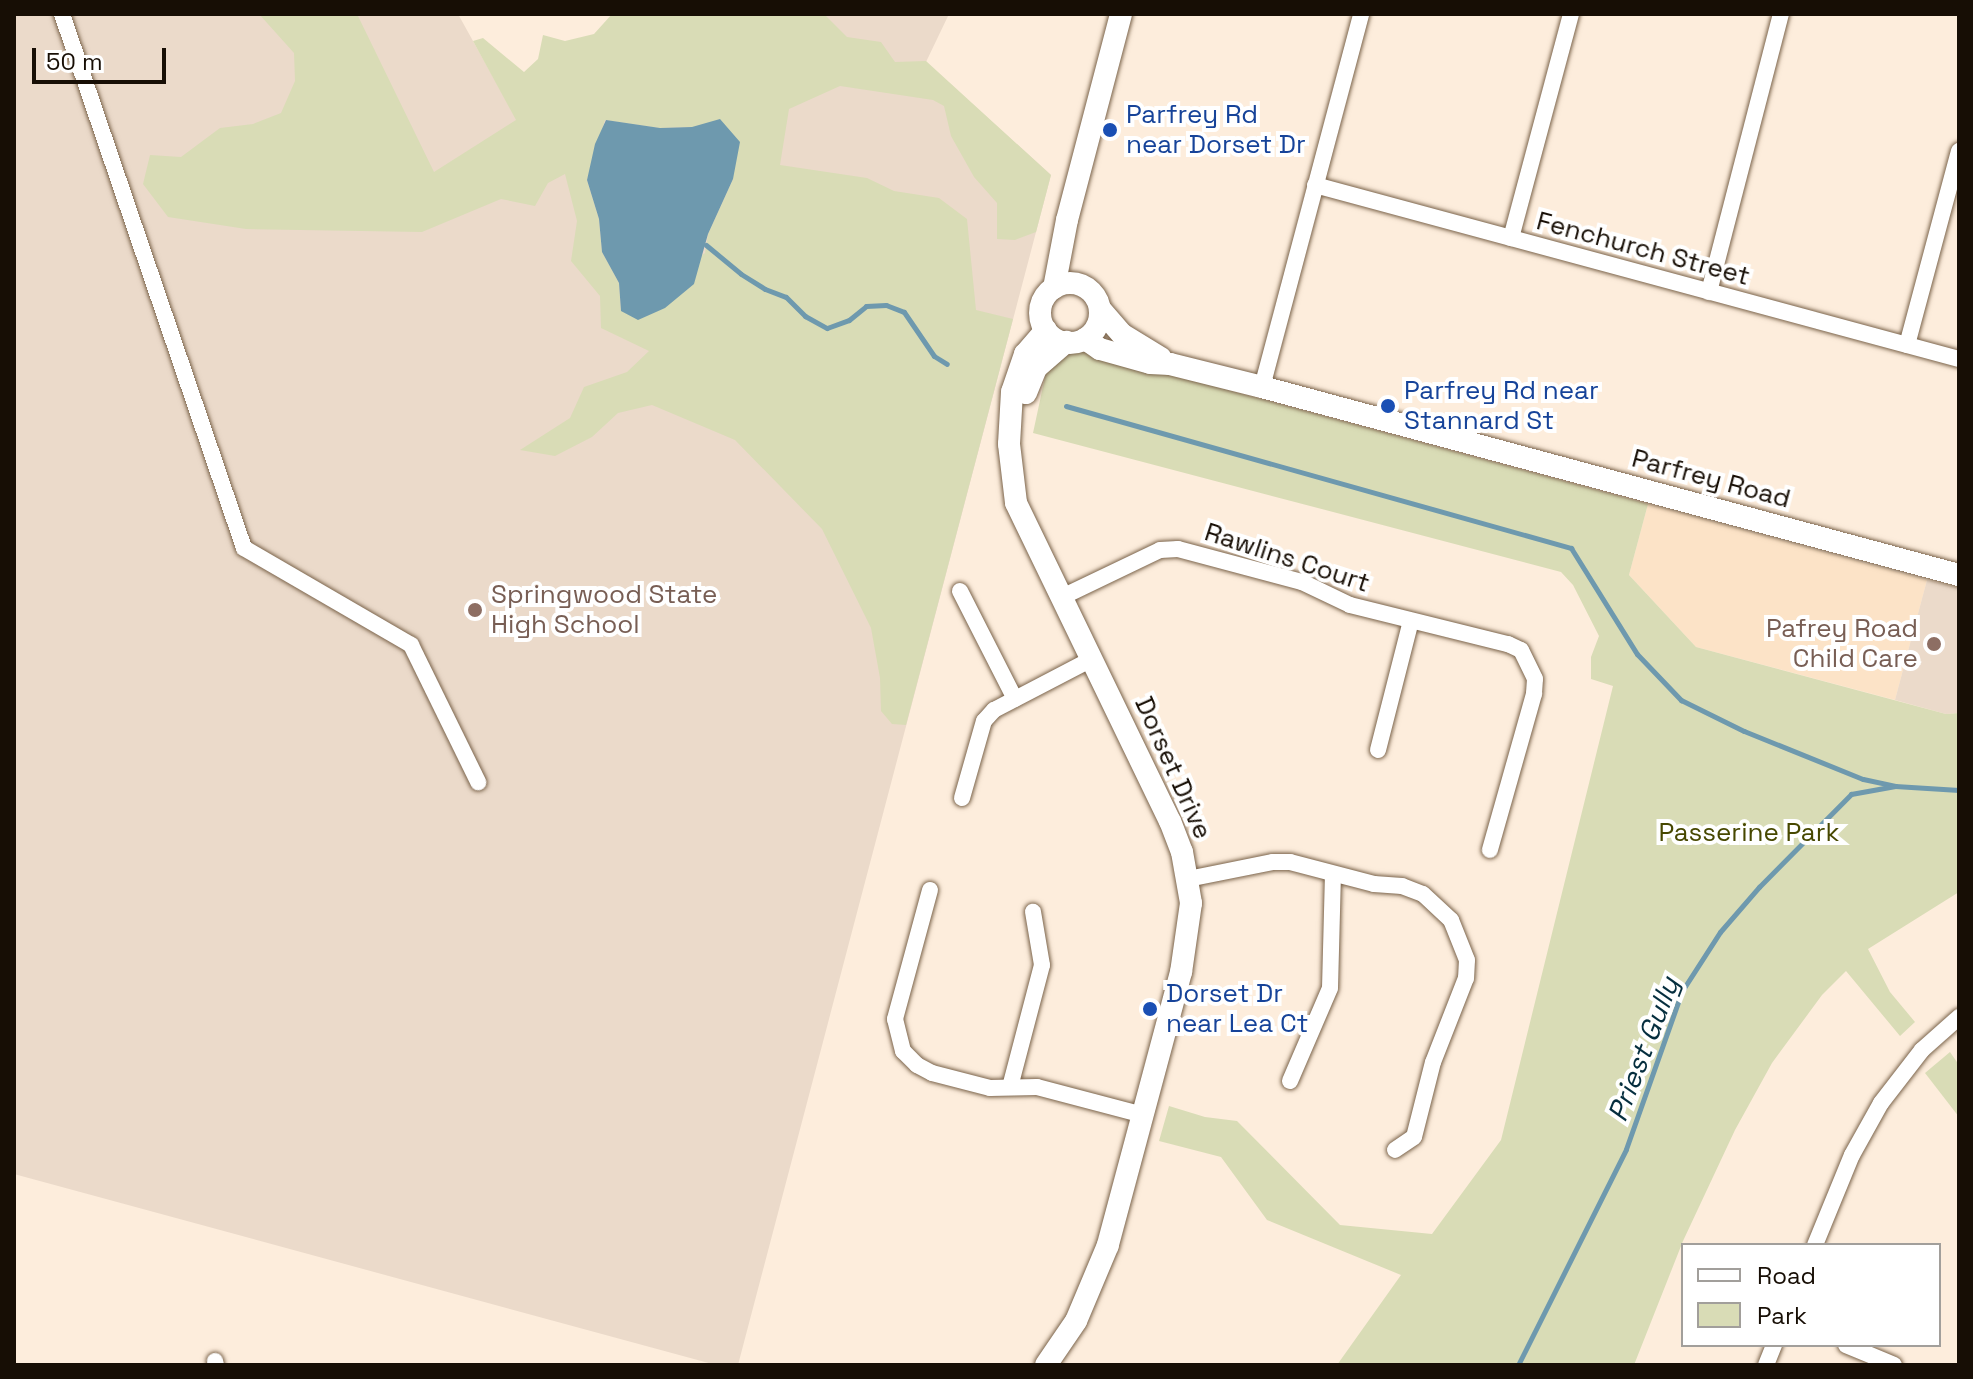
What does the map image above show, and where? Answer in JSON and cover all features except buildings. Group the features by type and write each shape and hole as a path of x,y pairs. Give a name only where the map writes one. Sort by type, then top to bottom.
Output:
{"main road":[{"path":"1067,220 1073,258 1084,286 1095,296 1100,309 1095,329 1076,341 1046,330 1041,305 1054,288 1067,220 1121,14"},
{"path":"1054,288 1069,283 1084,286"},
{"name":"Parfrey Road","path":"1100,309 1123,335 1170,364"},
{"name":"Dorset Drive","path":"1046,330 1025,354 1012,392 1010,471 1016,503 1170,821 1188,879 1189,926 1181,972 1108,1245 1076,1321 1046,1365"},
{"name":"Parfrey Road","path":"1076,341 1150,363 1170,364 1262,387 1959,575"},
{"name":"Dorset Drive","path":"1011,429 1036,368 1076,341"}],"street":[{"path":"62,14 244,548 411,645 478,782"},
{"path":"1262,387 1361,14"},
{"path":"1511,238 1571,14"},
{"path":"1709,292 1781,14"},
{"path":"1907,345 1959,151"},
{"name":"Fenchurch Street","path":"1315,185 1959,359"},
{"name":"Rawlins Court","path":"1062,597 1160,550 1178,549 1302,582 1350,605 1508,644 1521,650 1535,679 1534,694 1490,850"},
{"path":"960,591 1015,699"},
{"path":"1378,750 1411,621"},
{"path":"962,798 984,721 1015,699 1092,659"},
{"path":"1188,879 1273,862 1290,862 1374,884 1402,886 1423,894 1451,920 1467,960 1466,978 1433,1062 1414,1137 1395,1150"},
{"path":"1290,1081 1330,988 1333,874"},
{"path":"930,890 895,1019 897,1036 910,1058 932,1073 990,1088 1037,1087 1143,1115"},
{"path":"1010,1087 1042,965 1033,912"},
{"path":"1816,1243 1852,1155 1881,1103 1922,1050 1959,1017"},
{"path":"1851,1347 1894,1365"}],"shaded area":[{"name":"Springwood State High School","path":"14,14 458,14 517,120 684,14 949,14 926,62 1051,175 738,1365 716,1365 14,1174"},
{"path":"1648,504 1927,580 1895,700 1696,647 1629,575"},
{"name":"Pafrey Road Child Care","path":"1927,580 1959,588 1959,713 1946,714 1895,700"}],"green space":[{"path":"259,14 357,14 434,172 516,120 473,41 483,38 524,72 538,59 543,35 565,41 594,34 612,14 824,14 847,37 881,42 895,62 926,61 1051,175 1036,232 1015,240 997,239 997,203 974,177 951,136 944,106 933,100 840,86 789,109 780,165 867,178 894,191 939,198 967,219 976,310 1013,319 906,725 892,724 881,711 880,678 871,628 822,529 735,440 652,405 618,413 592,437 555,456 520,450 570,418 584,387 627,372 649,351 601,328 600,296 571,261 577,221 565,174 548,183 535,206 501,199 422,232 246,229 168,217 143,184 150,155 181,157 220,128 253,124 281,113 295,81 294,53","holes":["605,120 659,128 692,127 733,179 708,234 705,253 621,311 619,283 602,252 599,219 587,180"]},
{"name":"Passerine Park","path":"1072,351 1084,351 1648,504 1629,575 1696,647 1946,714 1959,713 1959,892 1868,949 1890,992 1915,1022 1900,1036 1846,971 1822,995 1772,1063 1735,1130 1681,1243 1634,1365 1337,1365 1401,1275 1267,1220 1221,1157 1159,1141 1169,1106 1205,1117 1237,1121 1340,1225 1432,1234 1501,1140 1613,686 1591,679 1591,657 1599,636 1573,585 1561,572 1033,433 1048,363"},
{"path":"1950,1052 1959,1065 1959,1117 1925,1073"}],"water":[{"path":"720,119 740,142 733,179 708,234 694,284 665,308 638,320 621,311 619,283 602,252 599,219 587,180 595,144 606,120 660,128 692,127"}],"waterway":[{"path":"706,245 741,274 765,289 786,297 805,316 827,328 849,320 866,306 886,305 904,312 934,356 947,364"},
{"path":"1066,406 1571,548 1637,654 1681,700 1744,731 1863,779 1895,786"},
{"name":"Priest Gully","path":"1518,1365 1626,1149 1682,991 1720,932 1759,887 1851,794 1895,786 1959,790"}],"place":[{"name":"Parfrey Rd near Dorset Dr","path":"1110,130"},
{"name":"Parfrey Rd near Stannard St","path":"1388,406"},
{"name":"Springwood State High School","path":"475,610"},
{"name":"Pafrey Road Child Care","path":"1934,644"},
{"name":"Dorset Dr near Lea Ct","path":"1150,1009"}]}
